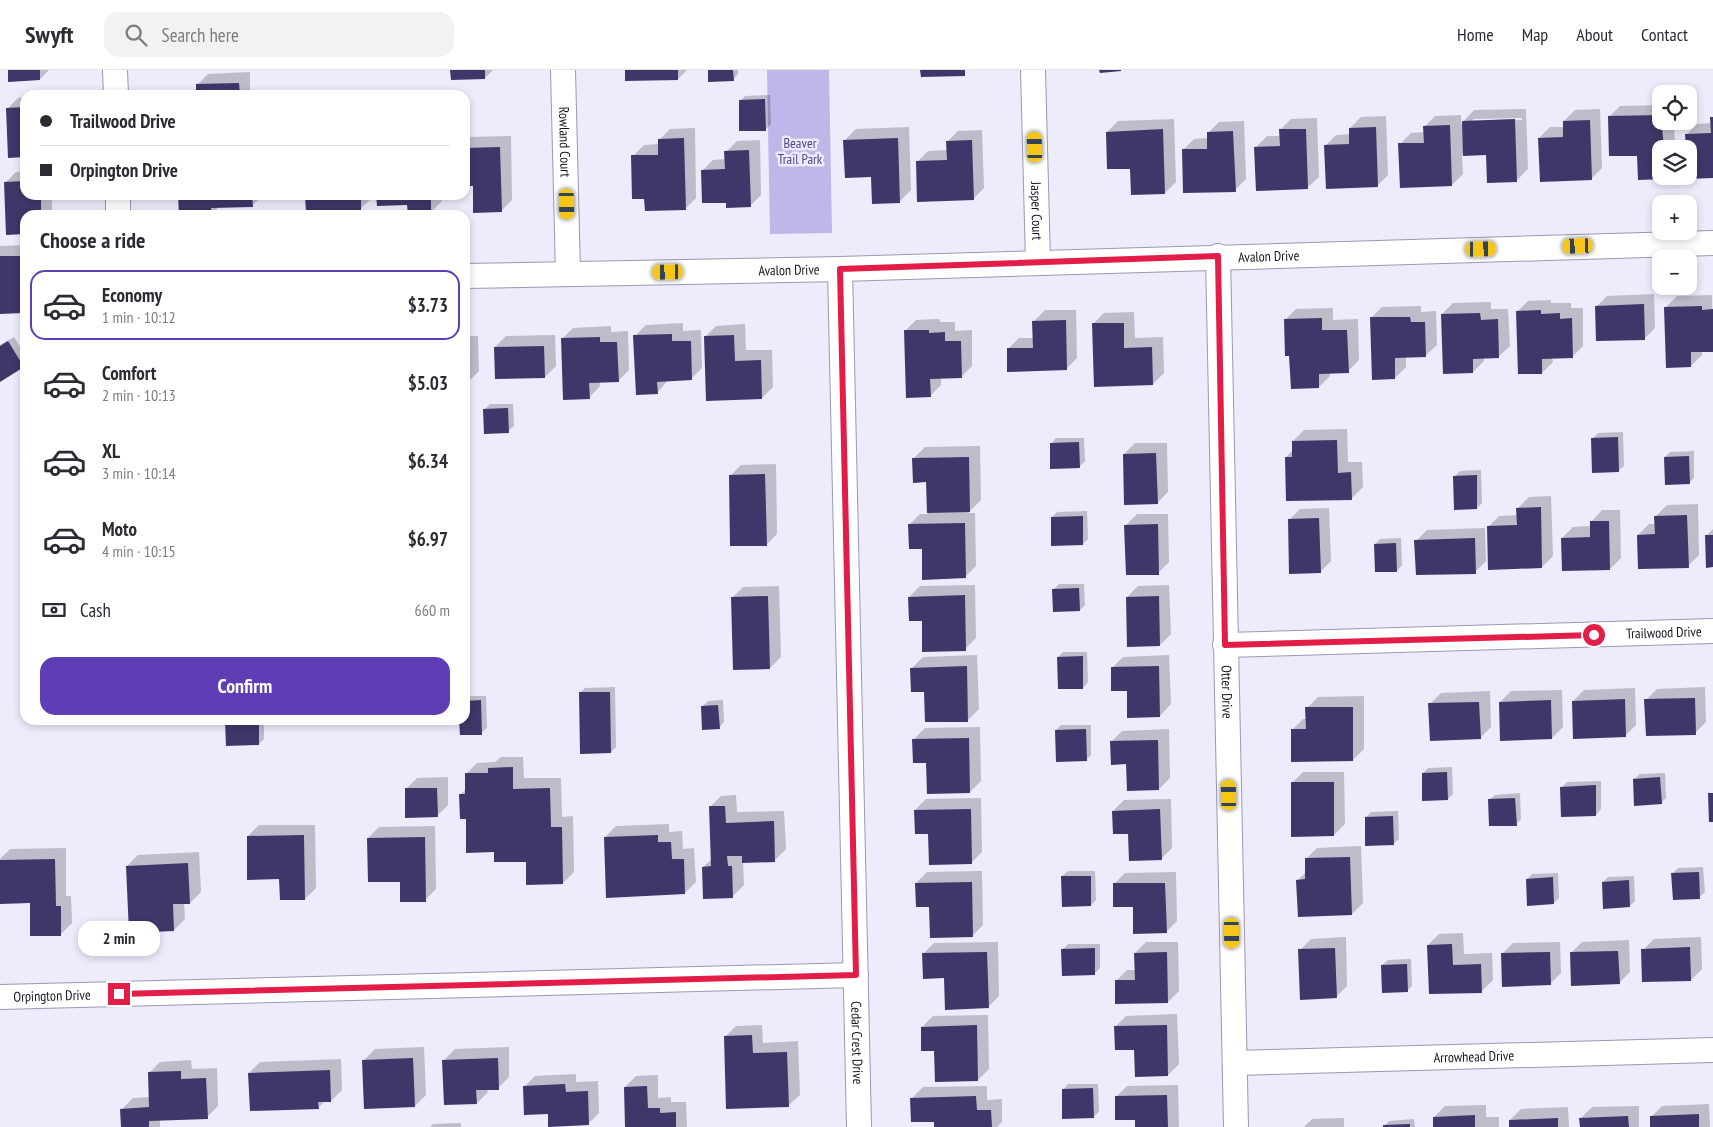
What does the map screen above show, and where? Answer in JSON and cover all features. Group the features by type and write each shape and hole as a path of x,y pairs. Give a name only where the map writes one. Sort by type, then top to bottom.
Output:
{"street":[{"path":"115,70 116,90"},
{"name":"Rowland Court","path":"563,70 568,274"},
{"name":"Jasper Court","path":"1033,70 1038,262"},
{"name":"Avalon Drive","path":"470,276 840,269 1218,256 1713,243"},
{"name":"Otter Drive","path":"1218,256 1236,1127"},
{"name":"Cedar Crest Drive","path":"840,269 859,1127"},
{"name":"Trailwood Drive","path":"1225,645 1713,632"},
{"name":"Orpington Drive","path":"0,997 856,975"},
{"name":"Arrowhead Drive","path":"1235,1063 1713,1050"}],"green space":[{"name":"Beaver Trail Park","path":"767,70 829,70 832,233 770,234"}],"building":[{"path":"8,70 40,70 40,80 8,82"},
{"path":"450,70 485,70 485,79 451,80"},
{"path":"625,70 678,70 678,80 625,81"},
{"path":"708,70 733,70 734,81 708,82"},
{"path":"920,70 965,70 965,76 921,77"},
{"path":"1099,70 1121,70 1121,71 1100,73"},
{"path":"239,83 240,90 196,90 196,84"},
{"path":"765,99 766,131 739,131 739,100"},
{"path":"20,107 20,157 8,158 6,108"},
{"path":"1652,115 1652,130 1662,130 1663,140 1652,140 1652,179 1638,180 1637,156 1609,156 1608,116"},
{"path":"1710,117 1713,117 1713,178 1697,179 1697,140 1685,140 1685,134 1711,133"},
{"path":"1515,119 1517,182 1487,183 1486,155 1463,156 1462,121"},
{"path":"1590,120 1592,180 1540,182 1538,138 1563,137 1563,121"},
{"path":"1450,125 1452,186 1400,188 1398,143 1424,143 1423,126"},
{"path":"1376,127 1378,187 1326,189 1324,145 1349,144 1349,128"},
{"path":"1163,129 1165,194 1131,195 1130,169 1107,169 1106,132"},
{"path":"1279,129 1306,129 1308,189 1256,191 1254,147 1280,146"},
{"path":"1233,131 1236,192 1183,193 1182,149 1207,149 1207,132"},
{"path":"684,138 686,210 645,211 644,199 632,199 631,155 658,155 658,139"},
{"path":"898,138 900,203 872,204 871,177 845,178 843,140"},
{"path":"972,140 974,200 917,202 916,161 947,160 946,141"},
{"path":"500,147 502,212 473,213 473,186 470,186 470,148"},
{"path":"749,150 751,207 726,208 726,203 702,203 701,170 725,169 724,151"},
{"path":"20,181 20,200 41,200 41,210 20,210 20,234 6,235 4,182"},
{"path":"178,200 252,200 253,207 179,210"},
{"path":"305,200 361,200 361,210 306,210"},
{"path":"376,200 431,200 431,210 408,210 407,205 377,206"},
{"path":"0,256 20,256 20,313 0,314"},
{"path":"1644,304 1645,340 1596,341 1595,306"},
{"path":"1702,306 1702,310 1713,309 1713,352 1691,352 1691,367 1666,368 1664,307"},
{"path":"1541,310 1541,314 1560,313 1560,319 1572,318 1573,358 1542,359 1542,374 1518,374 1516,311"},
{"path":"1480,313 1481,320 1498,319 1499,358 1473,359 1473,373 1443,374 1441,314"},
{"path":"1370,317 1410,317 1411,322 1425,322 1426,357 1395,358 1395,379 1372,380"},
{"path":"1322,318 1322,330 1347,330 1349,373 1319,374 1319,388 1291,389 1289,356 1285,356 1284,319"},
{"path":"1066,320 1067,370 1007,372 1007,348 1033,348 1032,321"},
{"path":"1092,323 1124,323 1124,348 1152,347 1153,385 1094,387"},
{"path":"904,330 929,330 929,333 945,332 945,341 961,341 962,378 930,379 931,397 906,398"},
{"path":"672,334 672,341 691,341 692,380 657,382 658,394 636,395 633,335"},
{"path":"734,335 735,361 761,360 762,399 706,401 704,336"},
{"path":"600,337 600,342 617,342 619,382 589,383 590,399 563,400 561,338"},
{"path":"8,341 20,360 20,370 0,382 0,346"},
{"path":"544,346 545,378 495,379 494,347"},
{"path":"508,408 509,433 484,434 483,409"},
{"path":"1618,437 1619,472 1592,473 1591,438"},
{"path":"1337,440 1338,473 1351,472 1352,500 1286,501 1285,457 1292,457 1292,441"},
{"path":"1079,442 1080,468 1050,469 1050,443"},
{"path":"1156,453 1158,504 1124,505 1123,454"},
{"path":"1689,456 1690,484 1665,485 1664,457"},
{"path":"969,457 970,512 927,513 926,482 913,483 912,458"},
{"path":"765,474 767,546 730,546 729,475"},
{"path":"1477,475 1477,509 1454,510 1453,476"},
{"path":"1541,507 1542,568 1488,570 1487,526 1517,525 1516,508"},
{"path":"1687,515 1689,568 1638,569 1637,535 1655,534 1654,516"},
{"path":"1083,516 1083,545 1051,546 1051,517"},
{"path":"1319,518 1321,573 1289,574 1288,519"},
{"path":"1590,521 1609,521 1610,570 1562,571 1561,538 1590,537"},
{"path":"965,523 966,578 922,580 922,549 909,549 908,524"},
{"path":"1158,524 1159,575 1126,575 1124,525"},
{"path":"1705,535 1713,535 1713,567 1706,568"},
{"path":"1475,538 1476,574 1416,575 1414,540"},
{"path":"1396,543 1397,572 1375,572 1374,544"},
{"path":"1079,588 1080,611 1053,612 1052,589"},
{"path":"965,595 966,651 922,652 922,621 909,621 908,597"},
{"path":"768,596 770,669 733,670 731,597"},
{"path":"1159,596 1160,646 1127,647 1126,597"},
{"path":"1083,656 1083,689 1058,689 1057,657"},
{"path":"967,666 968,722 925,722 924,692 911,692 910,668"},
{"path":"1159,666 1160,717 1127,718 1127,691 1111,691 1111,667"},
{"path":"579,692 610,692 611,753 580,754"},
{"path":"1695,698 1696,735 1646,736 1644,699"},
{"path":"1625,699 1626,737 1573,739 1572,701"},
{"path":"481,700 482,735 460,735 459,725 470,725 470,701"},
{"path":"1551,700 1552,739 1500,741 1499,702"},
{"path":"1479,702 1481,739 1430,741 1428,703"},
{"path":"718,705 720,729 702,730 701,706"},
{"path":"1305,707 1353,707 1353,761 1291,762 1291,729 1306,729"},
{"path":"225,725 259,725 259,745 226,746"},
{"path":"1086,729 1087,761 1056,762 1055,730"},
{"path":"969,738 970,793 927,794 926,763 913,763 912,739"},
{"path":"1158,740 1159,790 1127,791 1126,764 1111,765 1110,741"},
{"path":"513,767 513,789 550,788 551,827 562,827 563,884 526,885 526,862 494,862 494,852 466,853 466,819 460,819 459,794 465,794 465,773 488,773 488,768"},
{"path":"1447,772 1448,800 1422,801 1422,773"},
{"path":"1660,777 1662,804 1634,806 1633,779"},
{"path":"1291,782 1334,782 1334,836 1291,837"},
{"path":"1596,785 1596,816 1561,817 1560,787"},
{"path":"405,788 437,788 438,817 405,818"},
{"path":"1708,793 1713,793 1713,822 1709,822"},
{"path":"1515,798 1517,826 1489,826 1488,799"},
{"path":"709,806 725,806 726,823 774,821 775,862 742,863 742,856 727,856 728,866 732,866 733,898 703,899 702,867 711,866"},
{"path":"971,809 972,864 929,865 928,834 915,834 914,810"},
{"path":"1160,809 1162,860 1129,861 1128,834 1113,834 1112,811"},
{"path":"1393,816 1394,845 1365,846 1365,817"},
{"path":"304,835 305,900 280,900 279,879 247,880 247,836"},
{"path":"658,835 658,842 671,842 672,859 684,859 685,894 606,898 604,837"},
{"path":"425,837 426,902 400,902 400,882 368,882 367,838"},
{"path":"1350,857 1352,915 1298,917 1296,880 1305,879 1305,858"},
{"path":"55,859 56,906 61,906 61,936 30,936 30,903 0,904 0,860"},
{"path":"188,863 190,904 173,904 174,931 129,933 126,866"},
{"path":"1699,872 1700,899 1673,900 1671,873"},
{"path":"1061,876 1091,876 1091,906 1062,907"},
{"path":"1553,877 1554,904 1527,906 1526,879"},
{"path":"1629,880 1630,907 1603,909 1602,882"},
{"path":"972,882 973,937 930,938 929,907 916,907 915,883"},
{"path":"1113,883 1165,883 1167,933 1133,934 1133,907 1113,907"},
{"path":"1452,944 1453,965 1481,964 1482,993 1429,994 1427,945"},
{"path":"1690,947 1691,981 1642,982 1641,949"},
{"path":"1095,948 1095,975 1062,976 1061,949"},
{"path":"1335,948 1337,998 1300,1000 1298,949"},
{"path":"1618,951 1620,984 1571,986 1570,952"},
{"path":"987,952 989,1008 945,1010 944,978 923,979 922,953"},
{"path":"1167,952 1168,1003 1115,1004 1115,980 1135,980 1134,953"},
{"path":"1550,952 1551,985 1502,987 1501,953"},
{"path":"1407,964 1408,992 1382,993 1381,965"},
{"path":"977,1025 978,1081 935,1082 934,1051 921,1051 921,1027"},
{"path":"1167,1025 1168,1076 1135,1077 1134,1050 1115,1050 1114,1026"},
{"path":"752,1035 753,1053 787,1052 789,1107 726,1109 724,1036"},
{"path":"413,1058 415,1107 364,1109 362,1060"},
{"path":"498,1058 499,1090 476,1090 477,1104 444,1105 442,1060"},
{"path":"330,1070 331,1102 318,1102 319,1109 250,1111 248,1073"},
{"path":"181,1071 181,1079 206,1078 208,1119 149,1121 149,1127 121,1127 120,1109 149,1107 148,1072"},
{"path":"565,1084 566,1092 588,1091 589,1125 548,1127 548,1114 524,1115 523,1086"},
{"path":"647,1086 648,1108 660,1108 660,1113 676,1112 676,1127 625,1127 624,1087"},
{"path":"1093,1088 1094,1118 1062,1119 1062,1089"},
{"path":"1167,1095 1168,1127 1135,1127 1135,1120 1115,1120 1115,1096"},
{"path":"976,1096 977,1110 991,1110 992,1127 934,1127 934,1122 911,1122 910,1098"},
{"path":"1699,1114 1699,1127 1650,1127 1650,1116"},
{"path":"1475,1115 1475,1127 1433,1127 1433,1117"},
{"path":"1628,1116 1629,1127 1580,1127 1579,1118"},
{"path":"1558,1118 1558,1127 1509,1127 1509,1120"},
{"path":"1410,1124 1410,1127 1383,1127 1383,1125"}],"route":[{"path":"119,994 856,975 840,269 1218,256 1225,645 1594,635"}]}
